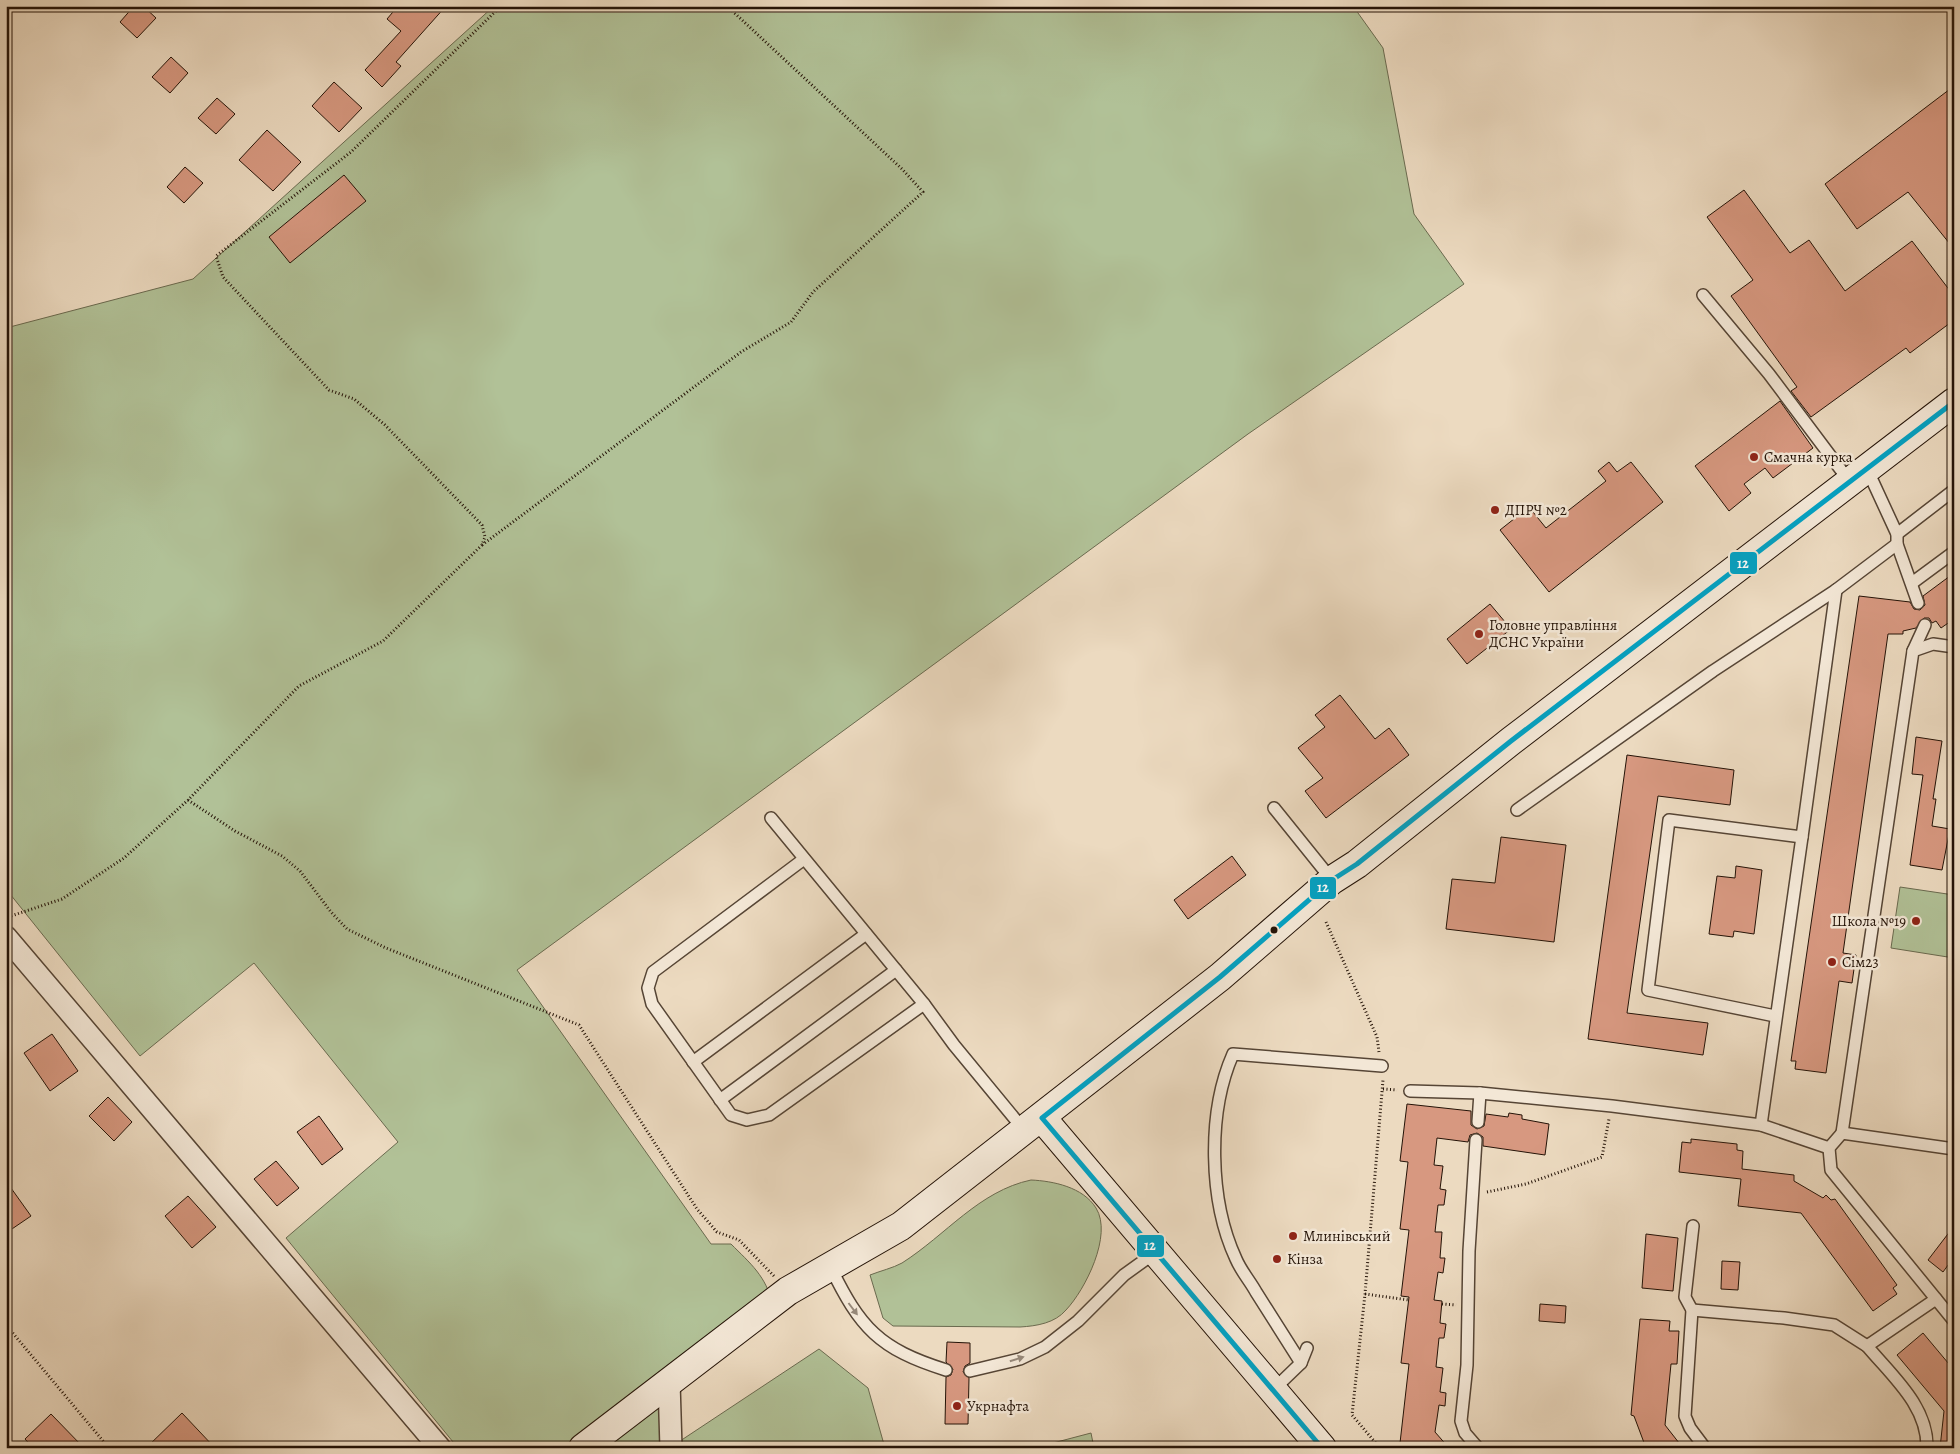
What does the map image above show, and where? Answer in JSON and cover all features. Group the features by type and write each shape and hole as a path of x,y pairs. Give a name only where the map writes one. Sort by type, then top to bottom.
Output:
{"main road":[{"path":"583,1448 788,1291 901,1226 1220,977 1332,880 1357,864 1519,735 1954,402"},
{"path":"1033,1124 1157,1251 1322,1448"}],"street":[{"path":"6,938 440,1448"},
{"path":"669,1382 671,1448"}],"lane":[{"path":"1703,295 1858,476 1897,539 1918,603"},
{"path":"1517,810 1713,671 1836,590 1954,490"},
{"path":"1912,583 1954,552"},
{"path":"1761,1125 1836,590"},
{"path":"1925,625 1913,652 1842,1133 1829,1148 1831,1170 1936,1299 1952,1315"},
{"path":"1913,652 1933,644 1954,647"},
{"path":"1274,808 1332,880"},
{"path":"771,818 924,1004 954,1044 1033,1124"},
{"path":"1775,1016 1648,990 1669,820 1802,837"},
{"path":"804,859 653,972 648,988 652,1004 731,1115 747,1120 769,1115 924,1004"},
{"path":"693,1062 866,934"},
{"path":"720,1100 896,970"},
{"path":"1301,1363 1236,1259 1223,1217 1215,1171 1215,1154 1216,1118 1225,1074 1233,1054 1382,1066"},
{"path":"1410,1092 1480,1093 1612,1106 1761,1125 1829,1148"},
{"path":"1478,1122 1480,1093"},
{"path":"1842,1133 1954,1149"},
{"path":"1476,1140 1472,1195 1467,1365 1462,1421 1465,1433 1478,1448"},
{"path":"1693,1226 1685,1297 1692,1310 1685,1416 1690,1428 1705,1448"},
{"path":"970,1371 1020,1359 1045,1347 1078,1321 1124,1275 1157,1251"},
{"path":"830,1266 848,1304 871,1332 902,1354 946,1370"},
{"path":"1867,1346 1936,1299"},
{"path":"1692,1310 1784,1318 1834,1326 1867,1346 1919,1408 1928,1437 1927,1448"},
{"path":"1273,1390 1301,1363 1307,1348"}],"path":[{"path":"482,545 484,537 482,525 385,425 354,399 329,390 223,277 216,256 351,152 501,6"},
{"path":"6,918 62,899 124,858 188,800 298,686 383,641 482,545 741,352 791,322 813,292 923,192 902,169 727,6"},
{"path":"188,800 235,831 282,856 300,871 331,912 348,929 386,948 579,1025 697,1209 717,1232 739,1240 788,1291"},
{"path":"1326,922 1377,1037 1382,1066 1383,1083 1365,1294 1352,1415 1380,1448"},
{"path":"1472,1195 1526,1184 1602,1157 1612,1106"},
{"path":"1365,1294 1408,1300"},
{"path":"6,1324 109,1448"}],"green space":[{"path":"494,6 1353,6 1383,48 1414,214 1464,284 1248,434 517,970 711,1244 731,1244 757,1271 770,1294 772,1304 669,1382 671,1447 819,1349 868,1388 885,1448 458,1448 286,1238 398,1142 254,963 140,1056 6,889 6,328 193,279"},
{"path":"1900,887 1954,895 1954,958 1891,948"},
{"path":"1031,1180 1067,1186 1076,1190 1096,1208 1100,1219 1101,1233 1094,1262 1081,1289 1062,1314 1045,1323 1020,1327 893,1326 883,1318 870,1275 902,1263 964,1215 995,1194"},
{"path":"1091,1433 1094,1448 1034,1448"}],"building":[{"path":"134,6 143,6 156,18 137,38 120,22"},
{"path":"398,6 446,6 396,62 401,66 382,87 365,70 401,31 387,19"},
{"path":"171,57 188,73 170,93 152,77"},
{"path":"334,82 362,108 339,132 312,106"},
{"path":"1954,86 1954,249 1908,192 1857,229 1825,184"},
{"path":"217,98 235,114 216,134 198,118"},
{"path":"267,130 301,162 273,191 239,160"},
{"path":"185,167 203,183 184,203 167,187"},
{"path":"344,175 366,201 290,263 269,237"},
{"path":"1744,190 1790,253 1809,240 1845,291 1912,241 1954,296 1954,320 1910,353 1906,348 1811,417 1791,391 1797,387 1731,296 1753,280 1707,217"},
{"name":"Смачна курка","path":"1780,401 1813,448 1773,478 1765,468 1744,484 1751,493 1729,511 1695,466"},
{"path":"1609,462 1617,472 1631,462 1663,502 1549,592 1500,530 1529,507 1546,528 1606,481 1598,471"},
{"path":"1954,573 1954,619 1941,628 1936,621 1932,623 1929,618 1924,618 1916,628 1903,631 1903,634 1888,634 1843,953 1856,955 1852,983 1839,981 1826,1073 1795,1069 1796,1061 1791,1061 1859,596 1910,602 1914,609 1920,610 1925,605 1923,596"},
{"name":"Головне управління ДСНС України","path":"1490,604 1511,629 1467,664 1447,639"},
{"path":"1340,695 1375,739 1389,728 1409,755 1326,818 1305,791 1323,778 1298,748 1325,727 1315,715"},
{"path":"1916,737 1942,741 1933,799 1936,799 1932,826 1950,829 1942,870 1910,865 1923,775 1912,774"},
{"path":"1627,755 1734,770 1730,805 1658,796 1627,1013 1708,1023 1703,1055 1588,1039"},
{"path":"1501,837 1566,845 1554,942 1446,929 1452,879 1495,883"},
{"path":"1232,856 1246,875 1188,919 1174,900"},
{"path":"1736,866 1762,870 1754,934 1734,931 1733,937 1709,934 1717,876 1735,878"},
{"path":"52,1034 78,1071 50,1091 24,1053"},
{"path":"108,1097 132,1122 114,1141 89,1116"},
{"path":"1407,1104 1471,1111 1471,1125 1477,1129 1484,1126 1486,1114 1508,1117 1509,1113 1522,1115 1522,1119 1549,1124 1545,1155 1483,1146 1483,1137 1477,1133 1470,1135 1468,1142 1437,1138 1434,1165 1443,1166 1440,1189 1446,1190 1444,1205 1438,1205 1435,1232 1442,1232 1440,1258 1445,1258 1443,1273 1438,1272 1434,1300 1442,1301 1440,1323 1446,1324 1444,1338 1439,1338 1436,1367 1443,1368 1440,1392 1446,1393 1445,1406 1439,1405 1435,1432 1449,1448 1404,1448 1400,1443 1409,1364 1401,1363 1409,1297 1401,1296 1409,1230 1400,1229 1408,1162 1400,1161"},
{"path":"319,1116 343,1149 322,1165 297,1132"},
{"path":"1691,1139 1737,1144 1737,1150 1743,1151 1742,1169 1794,1175 1794,1181 1823,1198 1826,1195 1831,1200 1835,1199 1897,1285 1893,1288 1897,1294 1873,1311 1801,1213 1738,1206 1741,1179 1679,1172 1682,1142 1691,1143"},
{"path":"276,1161 299,1188 277,1206 254,1179"},
{"path":"6,1181 31,1216 6,1233"},
{"path":"188,1196 216,1227 192,1248 165,1216"},
{"path":"1954,1226 1954,1257 1943,1272 1928,1260"},
{"path":"1646,1234 1678,1238 1673,1291 1642,1288"},
{"path":"1722,1261 1740,1262 1738,1290 1721,1289"},
{"path":"1540,1304 1566,1306 1565,1323 1539,1321"},
{"path":"1640,1319 1670,1321 1669,1331 1679,1331 1677,1364 1671,1364 1665,1425 1683,1448 1646,1448 1634,1416 1631,1415"},
{"path":"1923,1333 1954,1370 1954,1448 1940,1448 1944,1411 1897,1355"},
{"path":"947,1342 970,1343 970,1363 965,1366 963,1372 969,1378 968,1424 945,1424 946,1377 951,1375 953,1369 946,1362"},
{"path":"182,1413 215,1448 146,1448"},
{"path":"51,1414 84,1448 33,1448 25,1439"}],"transit line":[{"name":"12","path":"1322,1448 1042,1118 1220,977 1332,880 1357,864 1511,741 1954,402"}],"place":[{"name":"Смачна курка","path":"1754,457"},
{"name":"ДПРЧ №2","path":"1495,510"},
{"name":"Головне управління ДСНС України","path":"1479,634"},
{"name":"Школа №19","path":"1916,921"},
{"name":"Сім23","path":"1832,962"},
{"name":"Млинівський","path":"1293,1236"},
{"name":"Кінза","path":"1277,1259"},
{"name":"Укрнафта","path":"957,1406"}]}
